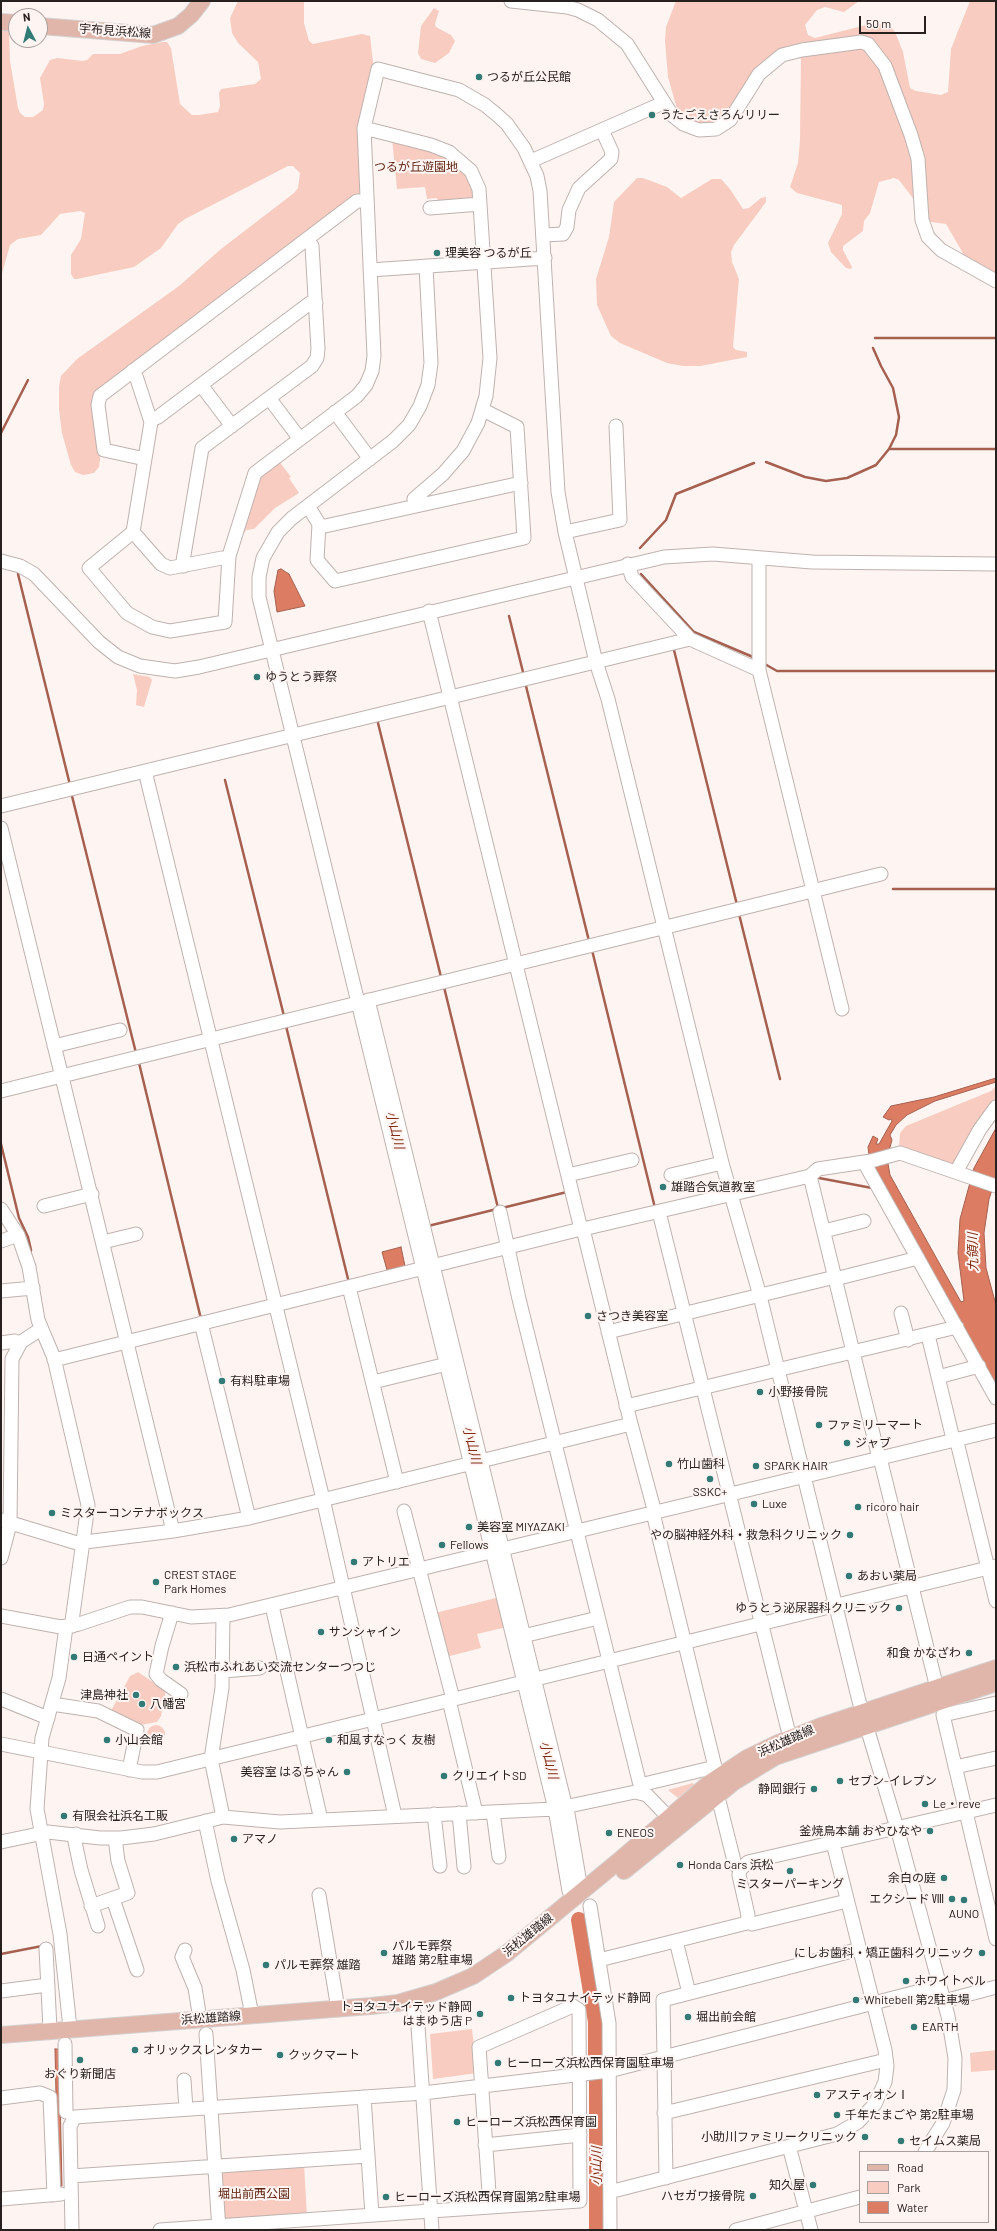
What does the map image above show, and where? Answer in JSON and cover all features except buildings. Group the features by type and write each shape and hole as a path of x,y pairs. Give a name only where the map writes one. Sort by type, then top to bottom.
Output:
{"main road":[{"name":"宇布見浜松線","path":"48,27 153,35 178,26 191,15 202,1"},
{"name":"浜松雄踏線","path":"1,2035 70,2028 338,2008 405,2001 436,1992 461,1982 501,1958 580,1893 673,1822 774,1757 937,1688 996,1668"},
{"name":"浜松雄踏線","path":"1,2046 80,2037 366,2017 413,2010 458,1994 500,1971 673,1822 718,1771 790,1738 996,1683"}],"street":[{"path":"511,1 567,7 578,10 598,20 627,44 672,115 691,128 703,131 716,129 730,120 759,74 774,60 802,50 861,42 868,44 885,66 915,147 922,220 928,237 941,250 996,281"},
{"path":"132,371 136,376 151,420 132,532 89,568 127,613 152,627 180,630 225,622 229,558 255,473 361,391 372,371 374,356 364,131 378,69 445,85 472,97 507,124 524,148 531,161 540,191 544,235 558,492 565,532 596,662 608,699 722,1163 760,1296 836,1606 865,1718 897,1828 944,2001 954,2053 956,2078 948,2112 938,2133 926,2151"},
{"path":"531,161 663,103"},
{"path":"364,131 372,130 424,143 449,152 471,171 479,189 490,358 488,383 483,410 478,423 463,451 444,474 414,499 416,506"},
{"path":"544,235 563,234 567,227 569,210 579,188 611,159 612,152 602,130"},
{"path":"145,459 104,450 99,400 104,392 357,202 367,201"},
{"path":"430,208 480,204"},
{"path":"184,566 183,561 202,448 312,366 317,358 316,303 312,246 307,239"},
{"path":"370,270 545,258"},
{"path":"426,266 432,352 428,385 420,406 409,425 393,441 308,506 278,532 267,548 260,567 258,597 271,650 296,735 364,1001 529,1680 562,1809 569,1892 580,1893"},
{"path":"151,420 158,417 310,303 316,303"},
{"path":"201,385 232,426"},
{"path":"269,398 300,439"},
{"path":"308,506 319,526 317,560 335,581 524,538 517,426 483,410"},
{"path":"335,412 370,459"},
{"path":"565,532 620,520 616,426"},
{"path":"319,526 325,526 521,483"},
{"path":"132,532 165,567 170,568 229,558"},
{"path":"1,562 20,566 34,574 98,642 118,657 140,666 163,670 187,670 664,556 697,554 819,563 996,564"},
{"path":"759,558 759,670 842,1009"},
{"path":"628,564 632,576 690,639 759,670"},
{"path":"1,1842 40,1833 56,1832 115,1838 154,1834 223,1817 272,1822 562,1809 640,1788 718,1771 568,1175 429,611"},
{"path":"1,806 690,639"},
{"path":"145,771 323,1499 342,1589 374,1718 395,1816"},
{"path":"1,828 92,1194 173,1531"},
{"path":"1,1091 881,874"},
{"path":"54,1046 120,1030"},
{"path":"960,1173 980,1130 996,1107"},
{"path":"54,1360 508,1247 810,1176 818,1169 867,1162 894,1154 905,1154 996,1186"},
{"path":"568,1175 632,1160"},
{"path":"867,1162 918,1258 996,1398"},
{"path":"671,1175 722,1163"},
{"path":"810,1176 937,1688"},
{"path":"44,1206 92,1194"},
{"path":"1,1209 18,1235 29,1267 41,1329 54,1360 88,1505 70,1627 59,1678 40,1752 37,1801 40,1833 59,1930 70,2028"},
{"path":"500,1212 640,1788 673,1822"},
{"path":"659,1212 760,1624 790,1738"},
{"path":"824,1231 864,1221"},
{"path":"103,1242 136,1234"},
{"path":"1,1241 18,1235"},
{"path":"608,1332 918,1258"},
{"path":"349,1286 397,1482"},
{"path":"1,1291 33,1288"},
{"path":"437,1302 447,1364 476,1461"},
{"path":"901,1313 908,1340"},
{"path":"201,1323 249,1518"},
{"path":"626,1406 928,1336 957,1327"},
{"path":"1,1558 6,1522 12,1359 20,1344 41,1329"},
{"path":"928,1336 938,1377 992,1568 996,1602"},
{"path":"1,1343 15,1341 20,1344"},
{"path":"372,1382 447,1364"},
{"path":"938,1377 979,1366"},
{"path":"6,1522 77,1542 173,1531 249,1518 631,1424"},
{"path":"1,1616 44,1625 70,1627 130,1607 142,1607 199,1617 223,1616 272,1606 804,1477 955,1438 996,1430"},
{"path":"404,1511 421,1570 476,1813"},
{"path":"498,1551 524,1636 529,1680"},
{"path":"1,1744 129,1770 157,1772 992,1568"},
{"path":"272,1606 321,1820"},
{"path":"172,1613 162,1646 156,1674 161,1680 181,1694"},
{"path":"223,1616 222,1694 211,1759 223,1817"},
{"path":"524,1636 598,1618"},
{"path":"223,1671 260,1668"},
{"path":"1,1699 48,1718"},
{"path":"996,1703 943,1716 996,1939"},
{"path":"52,1704 98,1711 137,1730 129,1770"},
{"path":"955,1768 996,1758"},
{"path":"718,1801 735,1866"},
{"path":"748,1921 739,1875 743,1865 748,1862 996,1805"},
{"path":"493,1812 499,1857"},
{"path":"459,1813 464,1867"},
{"path":"434,1814 440,1866"},
{"path":"206,1821 218,1881 243,1970 252,2015"},
{"path":"76,1834 74,1842 91,1906 98,1926"},
{"path":"91,1906 114,1899 128,1892 117,1857 115,1838"},
{"path":"610,2190 617,2190 666,2178 839,2133 852,2127 864,2117 875,2104 882,2090 886,2074 886,2060 874,2003 833,1843"},
{"path":"319,1894 338,2008"},
{"path":"114,1899 137,1970"},
{"path":"748,1921 752,1924 847,1901"},
{"path":"590,1906 609,2023 610,2230"},
{"path":"599,1960 742,1925 748,1921"},
{"path":"676,1941 689,1993"},
{"path":"666,2178 663,2000 860,1949"},
{"path":"46,1950 50,2030"},
{"path":"185,1950 182,1957 195,1988 200,2018"},
{"path":"1,1991 48,1984"},
{"path":"944,2001 996,1987"},
{"path":"72,2230 70,2126 75,2117 423,2093 609,2071 932,1988"},
{"path":"160,2230 219,2228 372,2215 580,2201 579,2010 573,2006 479,2047 490,2207"},
{"path":"413,2010 418,2026 432,2230"},
{"path":"206,2034 219,2228"},
{"path":"64,2044 66,2112"},
{"path":"664,2113 672,2113 886,2060"},
{"path":"184,2080 186,2109"},
{"path":"1,2098 40,2093 50,2098 54,2195"},
{"path":"364,2097 372,2215"},
{"path":"485,2145 580,2134"},
{"path":"790,2146 811,2230"},
{"path":"71,2176 368,2156"},
{"path":"1,2199 71,2194"},
{"path":"736,2230 859,2197"}],"green space":[{"path":"238,1 304,1 304,23 309,41 313,44 362,34 370,36 373,62 361,190 359,195 94,405 100,459 99,467 94,473 83,475 75,472 71,465 62,433 59,410 59,386 61,376 77,359 179,286 221,249 294,193 298,188 300,173 293,166 288,166 185,219 178,224 161,248 134,267 77,279 74,279 71,274 71,255 81,239 85,213 80,211 60,214 41,235 18,239 10,245 1,277 1,28 6,29 8,32 8,48 10,48 10,61 18,108 20,113 25,117 33,117 43,110 44,104 40,78 50,60 57,58 83,61 87,60 93,54 120,54 142,46 163,42 167,42 171,48 180,104 192,115 199,115 218,112 220,106 219,93 221,89 255,84 261,79 258,62 238,43 232,33 230,18"},
{"path":"676,1 859,1 844,12 825,7 817,10 805,25 808,35 815,38 866,25 884,24 891,27 895,32 903,52 910,88 916,91 941,95 948,92 951,49 970,1 996,1 996,274 973,263 964,255 946,224 931,222 899,180 894,178 879,182 870,213 864,221 863,231 843,246 843,250 852,267 851,269 846,268 831,252 828,243 842,214 842,205 797,193 790,187 798,163 800,140 801,52 781,53 733,112 707,128 682,118 677,109 668,77 665,41 666,27"},
{"path":"434,8 439,11 435,24 436,27 451,35 455,41 449,53 435,63 421,59 418,53 421,26"},
{"name":"つるが丘遊園地","path":"392,139 439,151 467,174 476,201 443,204 436,198 427,199 425,187 397,189"},
{"path":"637,178 643,178 667,187 681,198 712,179 721,179 730,189 743,209 749,208 761,198 766,197 766,202 734,245 731,252 732,262 739,279 733,347 736,350 747,352 747,357 700,366 683,366 667,363 620,343 611,336 597,305 596,279 609,237 614,202"},
{"path":"278,460 291,477 289,478 299,493 275,508 254,529 246,530 244,533 241,531 257,479"},
{"path":"133,674 150,677 152,680 144,707 136,705 137,690"},
{"path":"996,1086 996,1101 955,1164 951,1166 899,1147 900,1133 906,1126 991,1091"},
{"path":"500,1597 507,1627 477,1634 481,1648 446,1657 435,1613"},
{"path":"138,1672 165,1690 165,1698 161,1716 157,1722 140,1725 111,1711 130,1676"},
{"path":"156,1725 162,1728 165,1734 162,1740 156,1743 150,1740 147,1734 150,1728"},
{"path":"693,1783 694,1785 678,1798 668,1790"},
{"path":"472,2029 477,2073 433,2079 430,2034"},
{"path":"996,2050 996,2070 971,2072 970,2053"},
{"name":"堀出前西公園","path":"304,2164 307,2216 224,2222 221,2170"}],"water":[{"path":"281,569 289,574 305,606 277,612 274,591 278,570"},
{"name":"九領川","path":"996,1078 996,1082 935,1101 907,1115 896,1125 890,1135 892,1140 887,1158 890,1175 961,1302 964,1301 958,1253 960,1219 974,1168 996,1128 996,1178 989,1199 984,1233 986,1268 996,1305 996,1386 882,1183 869,1155 868,1147 873,1136 878,1139 876,1144 879,1144 892,1121 891,1119 889,1120 883,1117 891,1106 934,1097"},
{"path":"401,1247 405,1266 387,1270 382,1252"},
{"path":"55,2049 59,2049 62,2186 58,2186"}],"waterway":[{"path":"875,338 996,338"},
{"path":"766,462 805,477 826,481 847,478 876,465 889,449 896,435 899,417 893,388 873,348"},
{"path":"1,433 28,380"},
{"path":"889,449 996,449"},
{"path":"640,548 666,520 676,494 754,463"},
{"path":"18,574 70,785"},
{"path":"641,574 694,632 753,657"},
{"path":"509,616 524,676"},
{"path":"673,646 737,905"},
{"path":"763,663 777,671 994,671"},
{"path":"525,682 589,941"},
{"path":"377,719 441,977"},
{"path":"225,780 284,1016"},
{"path":"71,792 136,1053"},
{"path":"893,889 996,889"},
{"path":"739,914 780,1079"},
{"path":"592,950 655,1208"},
{"path":"444,987 498,1208"},
{"path":"286,1026 349,1283"},
{"path":"139,1063 201,1319"},
{"path":"1,1144 19,1218 28,1237 31,1250 30,1255"},
{"path":"819,1178 872,1188"},
{"path":"502,1208 567,1192"},
{"path":"428,1226 497,1209"},
{"name":"小山川","path":"579,1920 596,2022 596,2067"},
{"path":"1,1954 42,1946"},
{"name":"小山川","path":"597,2079 597,2230"}],"place":[{"name":"つるが丘公民館","path":"479,77"},
{"name":"うたごえさろんリリー","path":"652,115"},
{"name":"理美容 つるが丘","path":"437,253"},
{"name":"ゆうとう葬祭","path":"257,677"},
{"name":"雄踏合気道教室","path":"663,1187"},
{"name":"さつき美容室","path":"588,1316"},
{"name":"有料駐車場","path":"222,1381"},
{"name":"小野接骨院","path":"760,1392"},
{"name":"ファミリーマート","path":"819,1425"},
{"name":"ジャブ","path":"847,1443"},
{"name":"竹山歯科","path":"669,1464"},
{"name":"SPARK HAIR","path":"756,1466"},
{"name":"SSKC+","path":"710,1479"},
{"name":"Luxe","path":"754,1504"},
{"name":"ricoro hair","path":"858,1507"},
{"name":"ミスターコンテナボックス","path":"52,1513"},
{"name":"美容室 MIYAZAKI","path":"469,1527"},
{"name":"やの脳神経外科・救急科クリニック","path":"850,1535"},
{"name":"Fellows","path":"442,1545"},
{"name":"アトリエ","path":"354,1562"},
{"name":"あおい薬局","path":"849,1576"},
{"name":"CREST STAGE Park Homes","path":"156,1582"},
{"name":"ゆうとう泌尿器科クリニック","path":"899,1608"},
{"name":"サンシャイン","path":"321,1632"},
{"name":"和食 かなざわ","path":"969,1653"},
{"name":"日通ペイント","path":"74,1657"},
{"name":"浜松市ふれあい交流センターつつじ","path":"176,1667"},
{"name":"津島神社","path":"136,1695"},
{"name":"八幡宮","path":"142,1704"},
{"name":"小山会館","path":"107,1740"},
{"name":"和風すなっく 友樹","path":"329,1740"},
{"name":"美容室 はるちゃん","path":"347,1772"},
{"name":"クリエイトSD","path":"444,1776"},
{"name":"セブン-イレブン","path":"840,1781"},
{"name":"静岡銀行","path":"814,1789"},
{"name":"Le・reve","path":"925,1804"},
{"name":"有限会社浜名工販","path":"64,1816"},
{"name":"釜焼鳥本舗 おやひなや","path":"930,1831"},
{"name":"ENEOS","path":"609,1833"},
{"name":"アマノ","path":"234,1839"},
{"name":"Honda Cars 浜松","path":"680,1865"},
{"name":"ミスターパーキング","path":"790,1871"},
{"name":"余白の庭","path":"944,1878"},
{"name":"エクシード Ⅷ","path":"952,1899"},
{"name":"AUNO","path":"964,1900"},
{"name":"パルモ葬祭 雄踏 第2駐車場","path":"384,1953"},
{"name":"にしお歯科・矯正歯科クリニック","path":"982,1953"},
{"name":"パルモ葬祭 雄踏","path":"266,1965"},
{"name":"ホワイトベル","path":"906,1981"},
{"name":"トヨタユナイテッド静岡","path":"511,1998"},
{"name":"Whitebell 第2駐車場","path":"856,2000"},
{"name":"トヨタユナイテッド静岡 はまゆう店 P","path":"480,2014"},
{"name":"堀出前会館","path":"688,2017"},
{"name":"EARTH","path":"914,2027"},
{"name":"オリックスレンタカー","path":"135,2050"},
{"name":"クックマート","path":"280,2055"},
{"name":"おぐり新聞店","path":"80,2060"},
{"name":"ヒーローズ浜松西保育園駐車場","path":"498,2063"},
{"name":"アスティオンⅠ","path":"817,2095"},
{"name":"千年たまごや 第2駐車場","path":"837,2115"},
{"name":"ヒーローズ浜松西保育園","path":"457,2122"},
{"name":"小助川ファミリークリニック","path":"865,2137"},
{"name":"セイムス薬局","path":"901,2141"},
{"name":"知久屋","path":"813,2185"},
{"name":"ハセガワ接骨院","path":"753,2196"},
{"name":"ヒーローズ浜松西保育園第2駐車場","path":"386,2197"}]}
